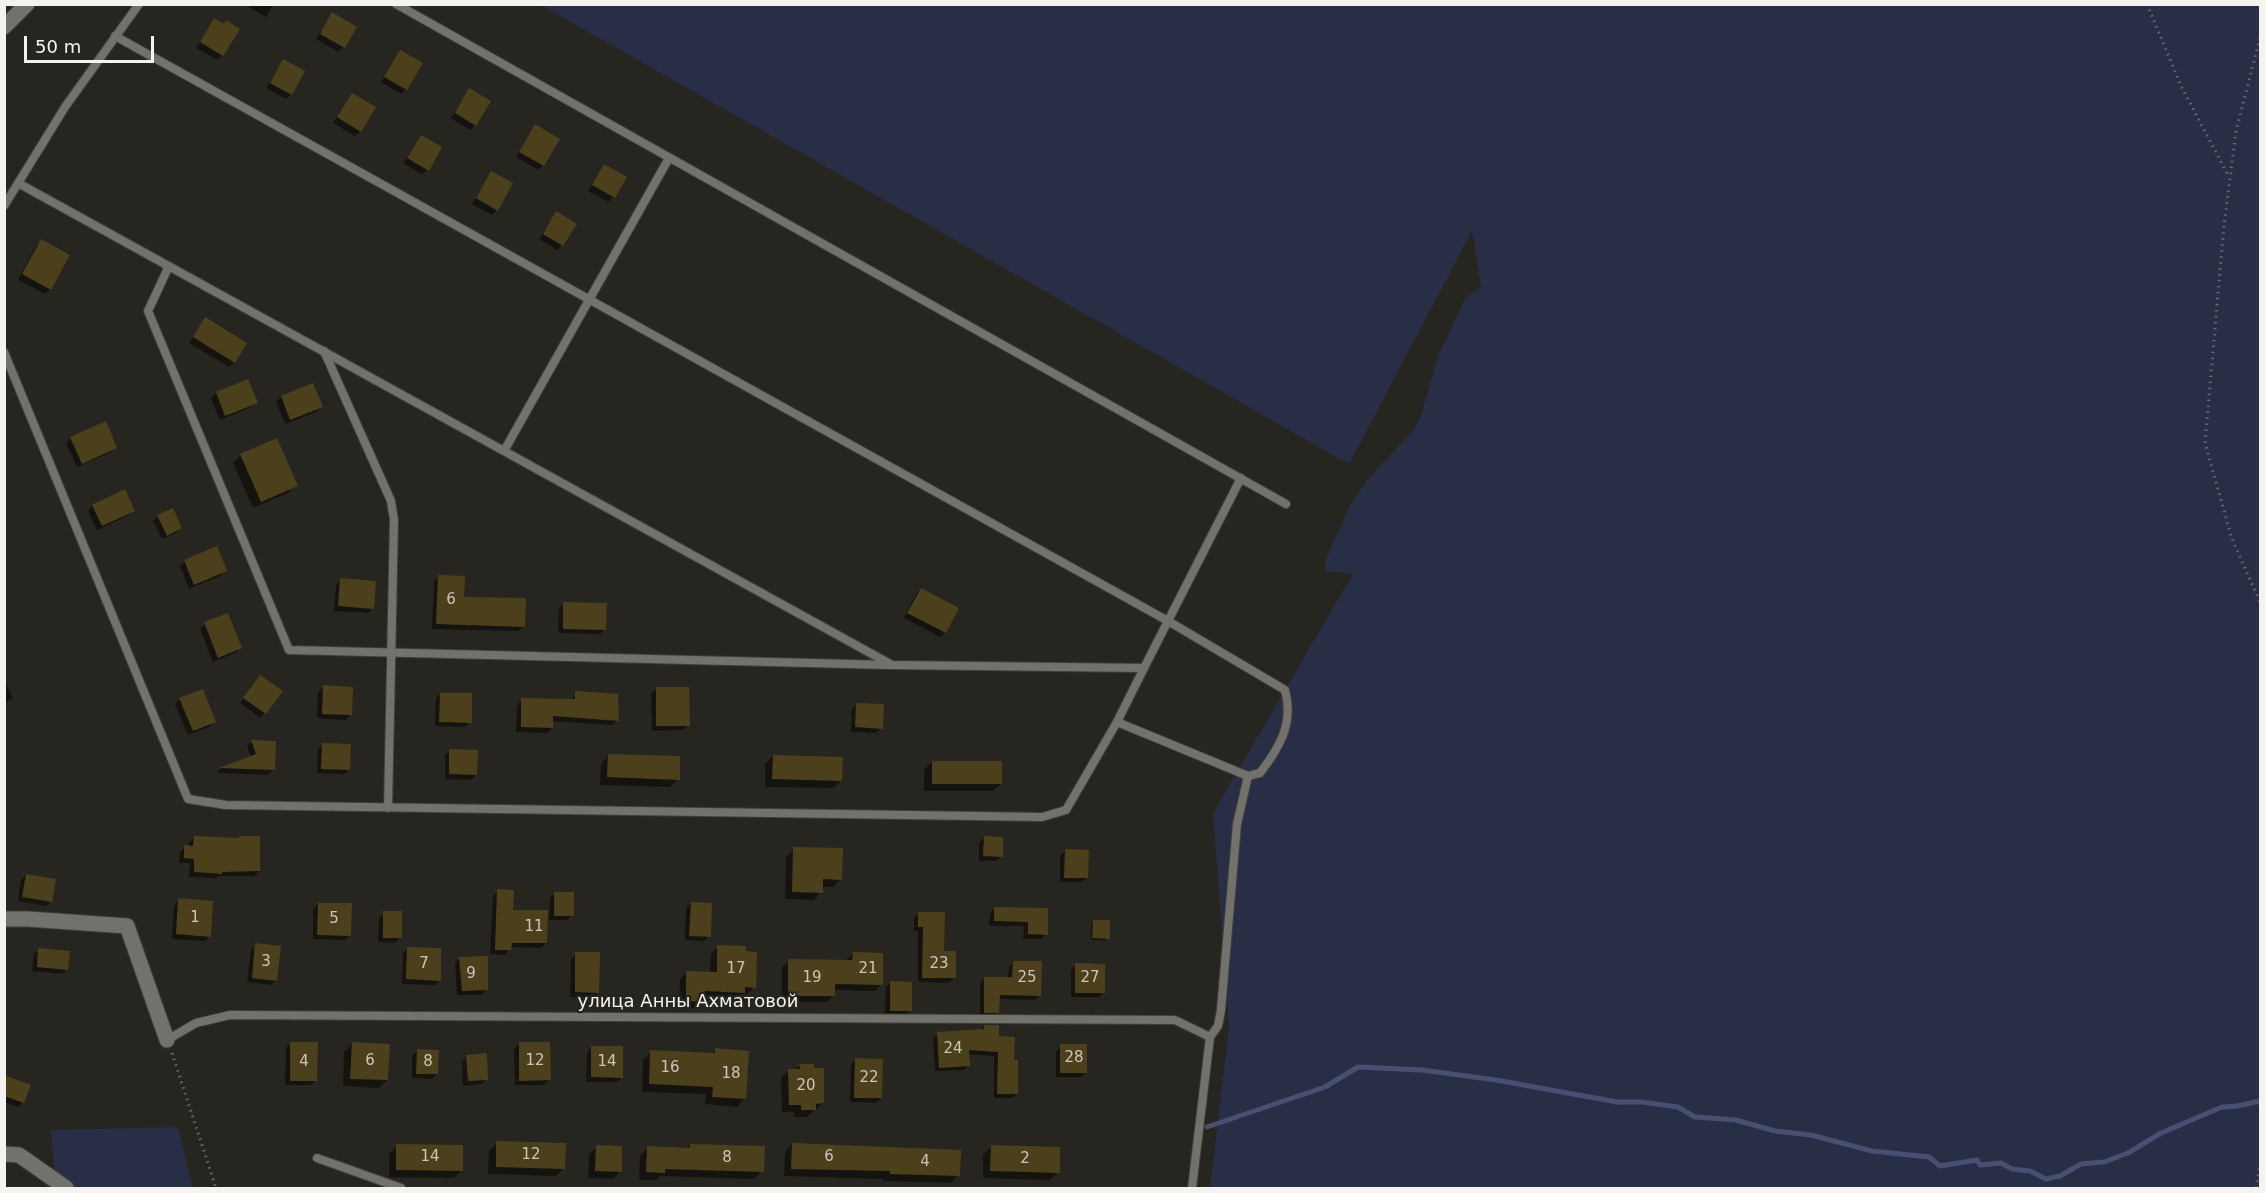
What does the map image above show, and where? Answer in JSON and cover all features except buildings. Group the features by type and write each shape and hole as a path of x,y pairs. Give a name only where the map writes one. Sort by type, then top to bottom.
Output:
{"street":[{"path":"4,27 27,4"},
{"path":"4,919 127,926 167,1040"},
{"path":"4,1154 19,1155 66,1188"}],"lane":[{"path":"4,206 65,107 139,4"},
{"path":"396,4 1286,504"},
{"path":"116,36 1168,621 1285,690 1289,706 1285,732 1272,758 1260,773 1248,776 1116,722"},
{"path":"504,451 669,158"},
{"path":"18,183 892,665"},
{"path":"169,266 148,311 289,650 892,665 1144,668"},
{"path":"324,351 391,501 394,520 388,808"},
{"path":"4,352 188,799 226,805 1042,817 1066,810 1116,722 1241,478"},
{"path":"1192,1188 1210,1037 1218,1026 1221,1010 1237,824 1248,776"},
{"name":"улица Анны Ахматовой","path":"167,1040 196,1023 230,1014 1175,1020 1210,1037"},
{"path":"317,1158 401,1188"}],"path":[{"path":"2147,4 2181,86 2229,178"},
{"path":"2260,38 2235,131 2223,225 2205,443 2232,539 2260,602"},
{"path":"167,1040 216,1188"},
{"path":"2256,1188 2260,1165"}],"shaded area":[{"path":"541,5 2260,5 2260,1188 1210,1188 1229,1027 1213,813 1353,574 1326,571 1325,561 1350,505 1369,478 1412,432 1420,419 1438,356 1465,299 1481,287 1472,231 1349,464"},
{"path":"178,1127 193,1188 76,1188 54,1169 51,1130"}],"waterway":[{"path":"1207,1127 1325,1087 1358,1067 1422,1070 1496,1080 1617,1102 1642,1102 1678,1107 1695,1117 1736,1120 1775,1131 1811,1135 1872,1151 1929,1157 1940,1166 1977,1160 1980,1165 2001,1163 2012,1169 2030,1171 2046,1179 2060,1176 2081,1164 2104,1162 2128,1153 2161,1133 2222,1107 2260,1101"}]}
